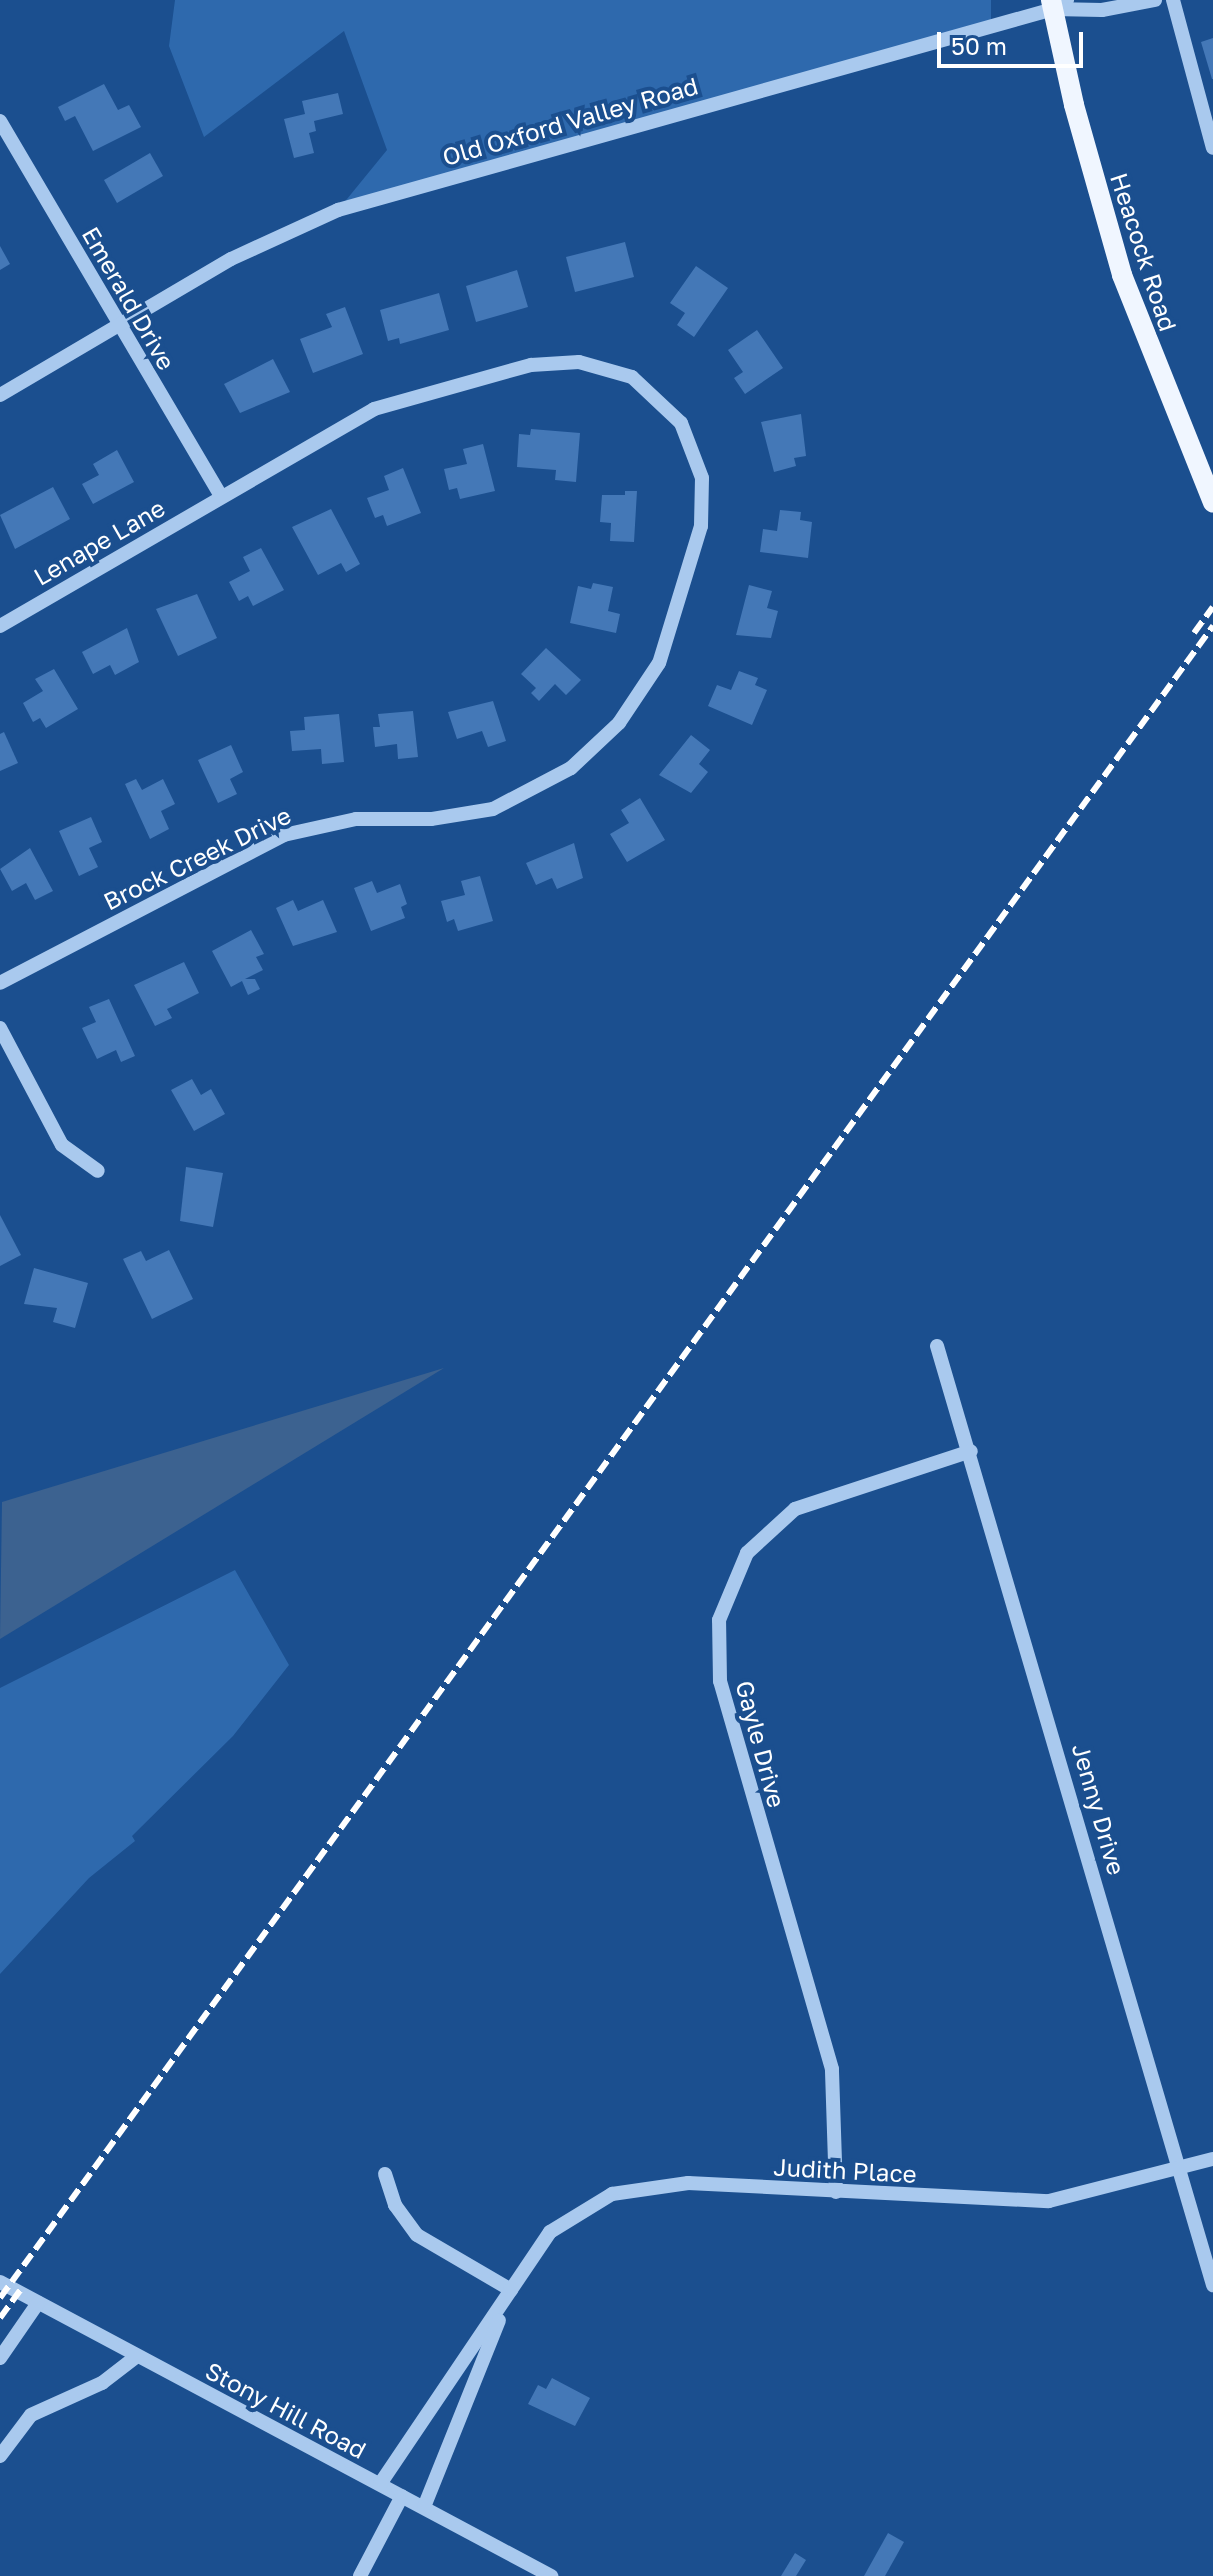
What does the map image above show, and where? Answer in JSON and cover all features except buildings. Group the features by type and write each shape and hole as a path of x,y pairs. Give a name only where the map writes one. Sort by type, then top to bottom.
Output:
{"main road":[{"name":"Heacock Road","path":"1057,3 1122,275 1213,502"}],"street":[{"name":"Old Oxford Valley Road","path":"0,395 231,259 338,210 1057,3 1102,10 1155,0"},
{"path":"1173,0 1213,148"},
{"name":"Emerald Drive","path":"0,121 221,496"},
{"name":"Brock Creek Drive","path":"0,983 284,835 356,819 463,815 493,809 550,782 619,723 659,663 701,526 703,502 696,452 672,411 632,377 562,361 374,409 221,496"},
{"name":"Lenape Lane","path":"0,626 221,496"},
{"path":"0,1028 62,1145 98,1171"},
{"name":"Jenny Drive","path":"937,1346 971,1451 1213,2285"},
{"name":"Gayle Drive","path":"836,2192 832,2069 720,1681 719,1620 747,1553 795,1509 971,1451"},
{"name":"Judith Place","path":"380,2484 550,2232 612,2194 688,2183 1049,2201 1213,2159"},
{"path":"385,2174 395,2205 417,2235 511,2290"},
{"name":"Stony Hill Road","path":"0,2282 551,2576"},
{"name":"Judith Place","path":"424,2507 511,2290"},
{"path":"0,2358 38,2303"},
{"path":"0,2456 31,2415 102,2383 137,2356"},
{"path":"360,2576 402,2496"}],"shaded area":[{"path":"175,0 991,0 991,26 338,210 387,150 344,31 204,137 169,46"},
{"path":"444,1368 0,1639 2,1502"},
{"path":"235,1570 289,1665 233,1736 132,1836 135,1841 89,1878 0,1974 0,1688"}],"railway":[{"path":"1194,633 1213,607"},
{"path":"0,2298 1213,626"},
{"path":"0,2318 21,2289"}]}
